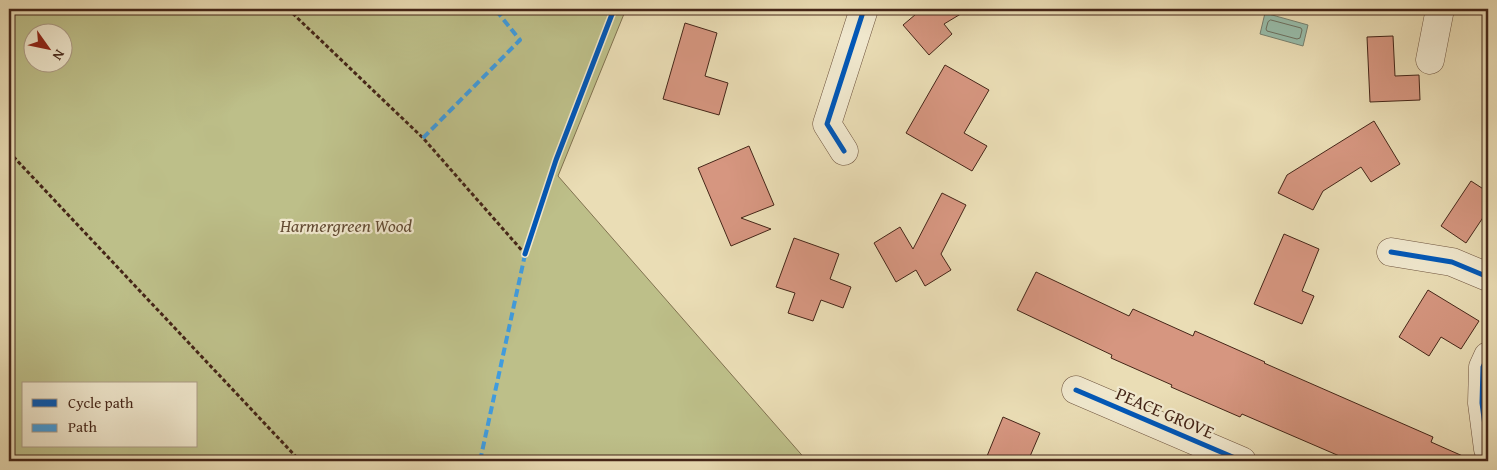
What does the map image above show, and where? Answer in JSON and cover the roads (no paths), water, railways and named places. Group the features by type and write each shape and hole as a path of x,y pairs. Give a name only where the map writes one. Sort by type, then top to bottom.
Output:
{"street":[{"path":"844,151 828,124 864,9"},
{"path":"1430,60 1440,9"},
{"path":"1391,252 1452,262 1488,277"},
{"path":"1488,356 1482,367 1482,403 1488,449"},
{"name":"PEACE GROVE","path":"1076,390 1242,461"}],"water":[{"path":"1265,13 1308,25 1303,46 1260,34"}],"park label":[{"name":"Harmergreen Wood","path":"346,226"}]}
